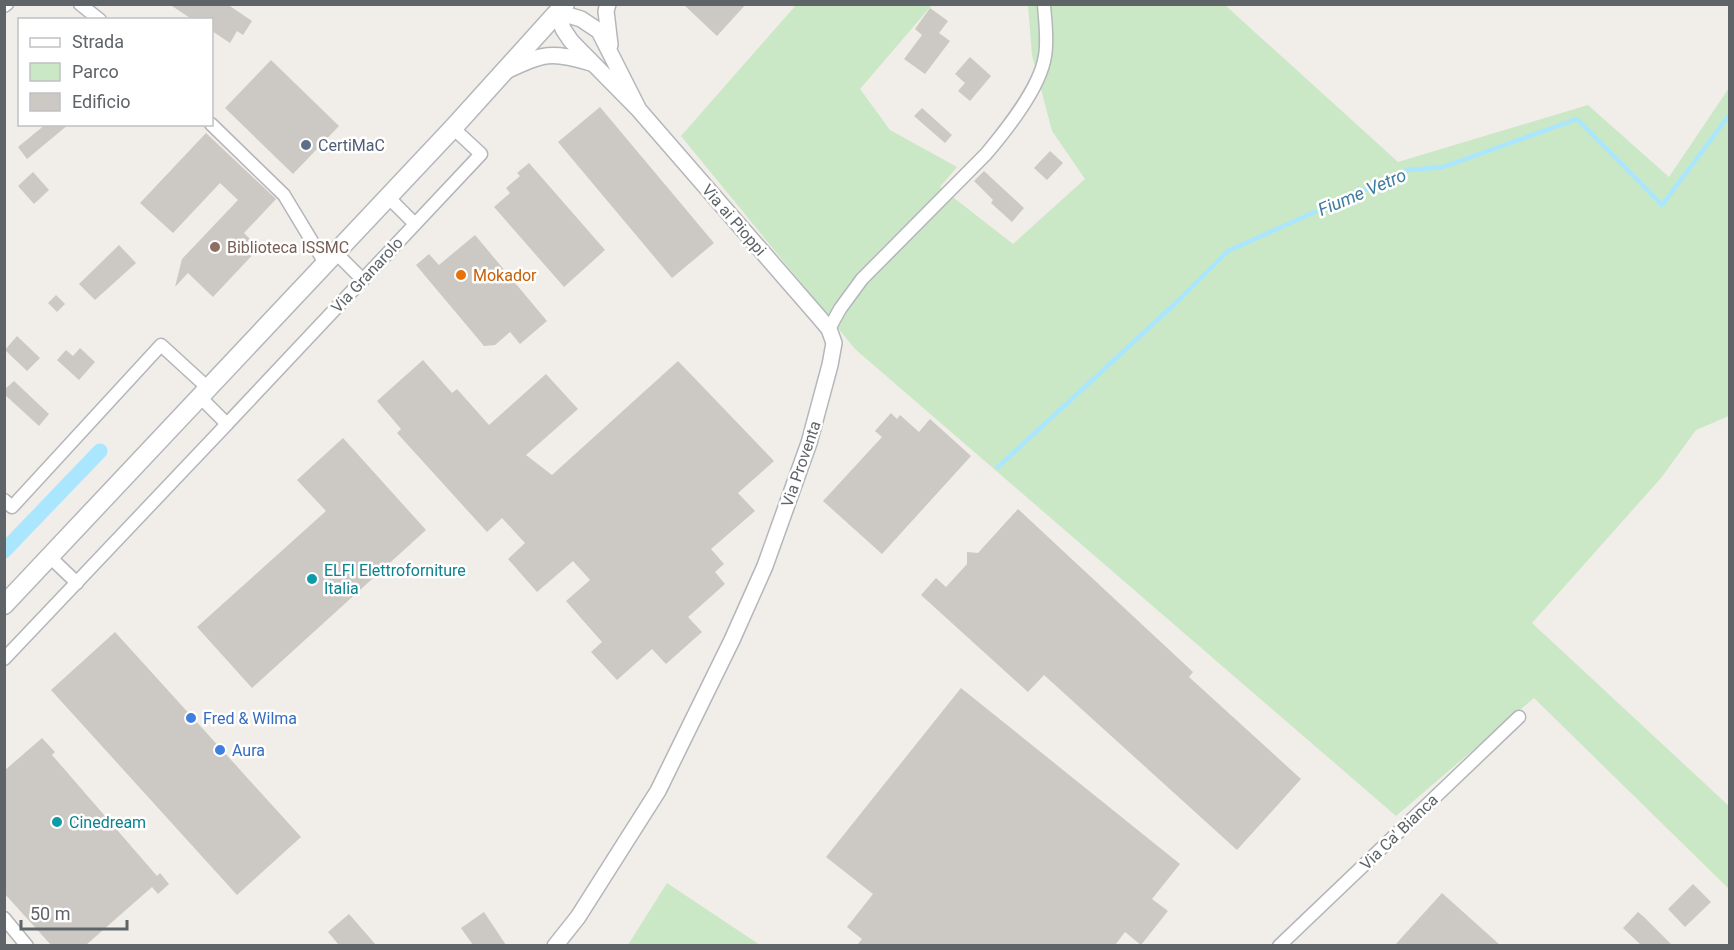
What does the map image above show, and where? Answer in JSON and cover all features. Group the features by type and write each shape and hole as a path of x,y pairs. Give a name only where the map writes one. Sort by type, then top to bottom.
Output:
{"main road":[{"path":"4,605 453,128 562,8"}],"street":[{"path":"80,4 97,18"},
{"name":"Via ai Pioppi","path":"608,4 606,11 610,54"},
{"path":"830,329 840,309 862,279 1005,132 1036,83 1042,65 1045,55 1044,4"},
{"name":"Via ai Pioppi","path":"562,8 571,15 593,25 599,31 639,110"},
{"name":"Via ai Pioppi","path":"562,8 563,28 591,63 639,110 830,329"},
{"name":"Via ai Pioppi","path":"502,73 548,54 565,55 591,63"},
{"path":"213,126 284,195 311,238 330,258 363,280"},
{"name":"Via Granarolo","path":"4,659 481,154 453,128"},
{"path":"388,197 415,224"},
{"name":"Via Proventa","path":"555,945 578,917 658,791 755,587 801,468 821,405 834,343 830,329"},
{"path":"4,500 12,507 161,345 204,393 227,424"},
{"path":"50,557 77,583"},
{"name":"Via Ca' Bianca","path":"1279,945 1519,717"},
{"path":"4,918 27,945"}],"green space":[{"path":"797,4 932,5 860,89 890,130 957,167 940,187 1013,244 1085,179 1052,131 1032,55 1028,5 1225,5 1398,162 1588,105 1669,177 1729,88 1729,416 1696,430 1661,478 1532,623 1729,806 1729,889 1534,698 1396,816 855,349 681,136"},
{"path":"667,883 760,945 628,945"}],"building":[{"path":"169,4 227,4 252,21 243,35 237,31 230,43 213,32 213,18 190,18"},
{"path":"683,4 746,4 717,36"},
{"path":"930,8 948,21 939,33 950,41 925,74 904,59 922,35 915,29"},
{"path":"970,57 991,76 970,101 958,91 965,83 955,74"},
{"path":"271,60 339,126 293,174 225,108"},
{"path":"600,107 714,243 672,278 558,142"},
{"path":"922,108 952,135 945,143 914,116"},
{"path":"44,126 67,126 27,159 18,147"},
{"path":"206,133 276,199 244,233 259,248 213,297 188,273 175,287 182,259 238,200 220,183 173,233 140,203"},
{"path":"1050,151 1063,163 1047,180 1034,168"},
{"path":"529,163 605,250 564,287 494,207 510,193 506,188 520,176 517,173"},
{"path":"984,171 1024,208 1012,222 991,203 993,200 974,181"},
{"path":"33,172 49,190 34,204 18,186"},
{"path":"475,235 547,321 520,344 510,332 495,345 484,346 416,265 429,254 439,265"},
{"path":"119,245 136,263 95,300 79,284"},
{"path":"56,295 65,304 57,312 48,303"},
{"path":"17,336 40,358 27,371 5,350"},
{"path":"80,348 95,362 79,380 57,360 66,350 73,356"},
{"path":"423,360 452,393 457,389 489,425 546,374 578,409 526,455 552,475 678,361 774,461 738,493 755,511 711,549 724,564 715,572 725,584 688,617 702,632 666,664 652,649 617,680 591,652 602,642 566,601 590,580 573,561 537,592 508,559 525,543 502,518 487,532 397,433 401,429 377,401"},
{"path":"14,381 49,414 39,426 4,394 4,390"},
{"path":"891,413 897,419 900,415 919,432 930,419 971,456 882,554 823,501 882,437 875,431"},
{"name":"ELFI Elettroforniture Italia","path":"343,438 426,530 252,688 197,627 326,511 297,480"},
{"path":"1018,509 1193,672 1189,677 1301,779 1237,850 1044,675 1028,692 921,595 936,578 946,587 967,564 967,552 978,553"},
{"path":"115,632 301,837 237,895 51,690"},
{"path":"961,688 1180,864 1152,899 1168,911 1141,945 1125,932 1115,945 857,945 862,939 847,927 873,894 826,857"},
{"name":"Cinedream","path":"42,738 55,752 52,755 157,876 160,873 169,884 158,894 152,887 86,945 51,945 4,893 4,771"},
{"path":"1693,884 1711,902 1685,927 1668,909"},
{"path":"1442,893 1500,945 1395,945"},
{"path":"484,912 506,945 473,945 461,928"},
{"path":"1638,912 1672,945 1641,945 1623,928"},
{"path":"349,914 376,945 339,945 328,932"}],"waterway":[{"name":"Fiume Vetro","path":"998,467 1179,300 1228,251 1408,170 1443,167 1577,119 1662,205 1730,114"},
{"path":"4,551 100,451"}],"place":[{"name":"CertiMaC","path":"306,145"},
{"name":"Biblioteca ISSMC","path":"215,247"},
{"name":"Mokador","path":"461,275"},
{"name":"ELFI Elettroforniture Italia","path":"312,579"},
{"name":"Fred & Wilma","path":"191,718"},
{"name":"Aura","path":"220,750"},
{"name":"Cinedream","path":"57,822"}]}
